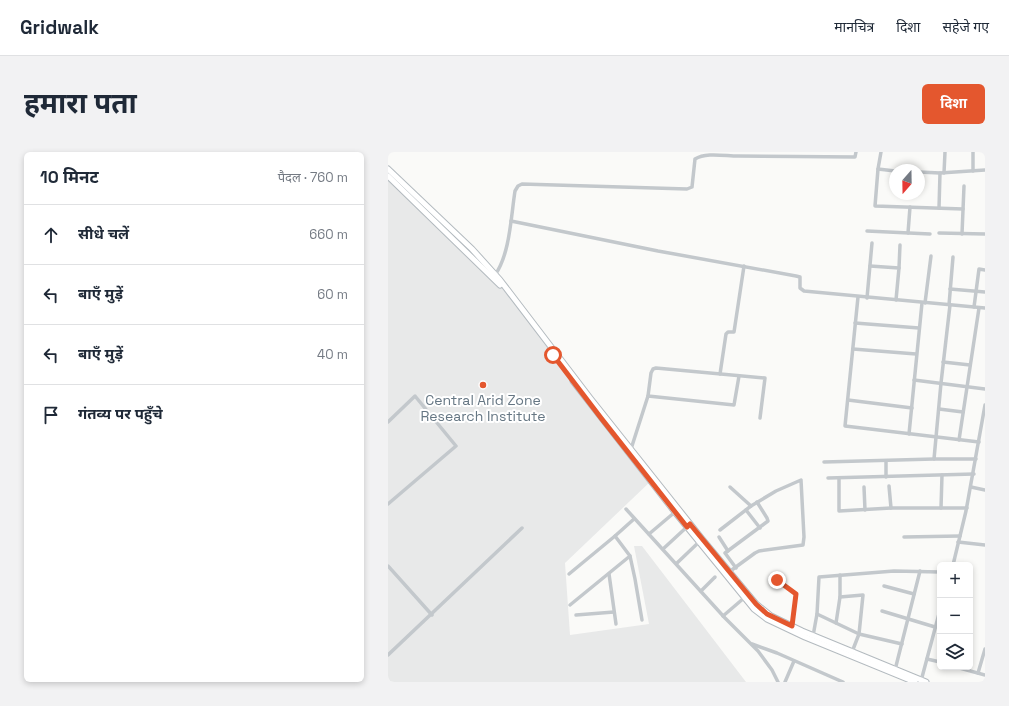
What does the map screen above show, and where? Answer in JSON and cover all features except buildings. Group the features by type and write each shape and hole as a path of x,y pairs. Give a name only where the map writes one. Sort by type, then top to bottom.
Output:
{"main road":[{"path":"388,169 472,249 495,275 689,525 760,608 771,616 813,636 921,682"},
{"path":"388,176 500,285 601,418 675,512 689,525 699,542 744,598 758,613 811,640 921,682"}],"street":[{"path":"829,152 829,157"},
{"path":"495,275 502,266 506,250 515,191 518,186 522,184 689,189 692,185 695,159 709,154 803,154 829,157 856,157 856,152"},
{"path":"881,152 875,206 963,209"},
{"path":"938,208 945,152"},
{"path":"973,152 973,171"},
{"path":"878,169 889,170"},
{"path":"925,172 942,173 985,170"},
{"path":"962,234 964,186"},
{"path":"908,233 910,207"},
{"path":"510,221 658,251 798,276 800,279 800,288 804,291 985,308"},
{"path":"867,231 930,234"},
{"path":"939,233 985,234"},
{"path":"867,298 872,243"},
{"path":"896,300 900,245"},
{"path":"909,434 919,328 932,256"},
{"path":"934,459 950,305 952,257"},
{"path":"720,374 726,334 728,332 734,332 744,266"},
{"path":"870,266 899,268"},
{"path":"974,308 979,270 985,270"},
{"path":"950,289 985,292"},
{"path":"858,297 845,426 979,442"},
{"path":"959,440 979,308"},
{"path":"855,323 919,328"},
{"path":"853,349 916,354"},
{"path":"944,362 970,364"},
{"path":"631,449 648,396 651,373 653,369 656,368 765,378 760,418"},
{"path":"648,396 734,405 739,376"},
{"path":"914,380 985,389"},
{"path":"388,422 415,396 456,446 388,504"},
{"path":"848,400 912,408"},
{"path":"954,562 967,508 979,442 983,432 985,405"},
{"path":"939,409 963,412"},
{"path":"824,462 976,459"},
{"path":"886,461 886,477"},
{"path":"828,478 974,474"},
{"path":"941,508 942,475"},
{"path":"839,478 839,511 891,508 967,508"},
{"path":"720,530 757,502 800,480 804,537 802,545 760,551 729,572"},
{"path":"889,486 891,508"},
{"path":"730,487 751,506"},
{"path":"864,487 865,510"},
{"path":"971,488 985,490"},
{"path":"736,568 725,553 760,528 767,522 768,519 757,502"},
{"path":"626,509 723,616 751,644 769,666 778,682"},
{"path":"746,510 760,528"},
{"path":"649,534 675,512"},
{"path":"569,574 634,519"},
{"path":"663,549 689,525"},
{"path":"388,656 522,528"},
{"path":"615,536 630,556 642,620"},
{"path":"904,536 960,536"},
{"path":"719,537 728,551"},
{"path":"676,563 699,542"},
{"path":"958,542 985,545"},
{"path":"570,605 630,556"},
{"path":"388,566 432,615"},
{"path":"813,636 817,614 819,577 894,571 937,572"},
{"path":"895,670 920,571"},
{"path":"609,574 616,624"},
{"path":"836,623 840,597 840,575"},
{"path":"701,591 715,577"},
{"path":"777,580 796,594 792,626"},
{"path":"884,586 914,594"},
{"path":"840,597 863,595 859,634 852,652"},
{"path":"723,616 744,598"},
{"path":"882,611 935,627"},
{"path":"576,615 614,612"},
{"path":"817,614 859,634 902,644"},
{"path":"921,682 937,620"},
{"path":"751,644 843,682"},
{"path":"978,673 985,648"},
{"path":"927,659 937,661"},
{"path":"785,682 794,661"},
{"path":"967,670 985,675"},
{"path":"829,682 831,677"}],"shaded area":[{"name":"Central Arid Zone Research Institute","path":"388,176 503,289 652,480 565,563 570,635 649,624 634,546 642,546 746,682 388,682"}],"place":[{"name":"Central Arid Zone Research Institute","path":"483,385"}],"route":[{"path":"553,355 687,527 690,524 760,608 767,614 792,626 796,594 777,580"}]}
